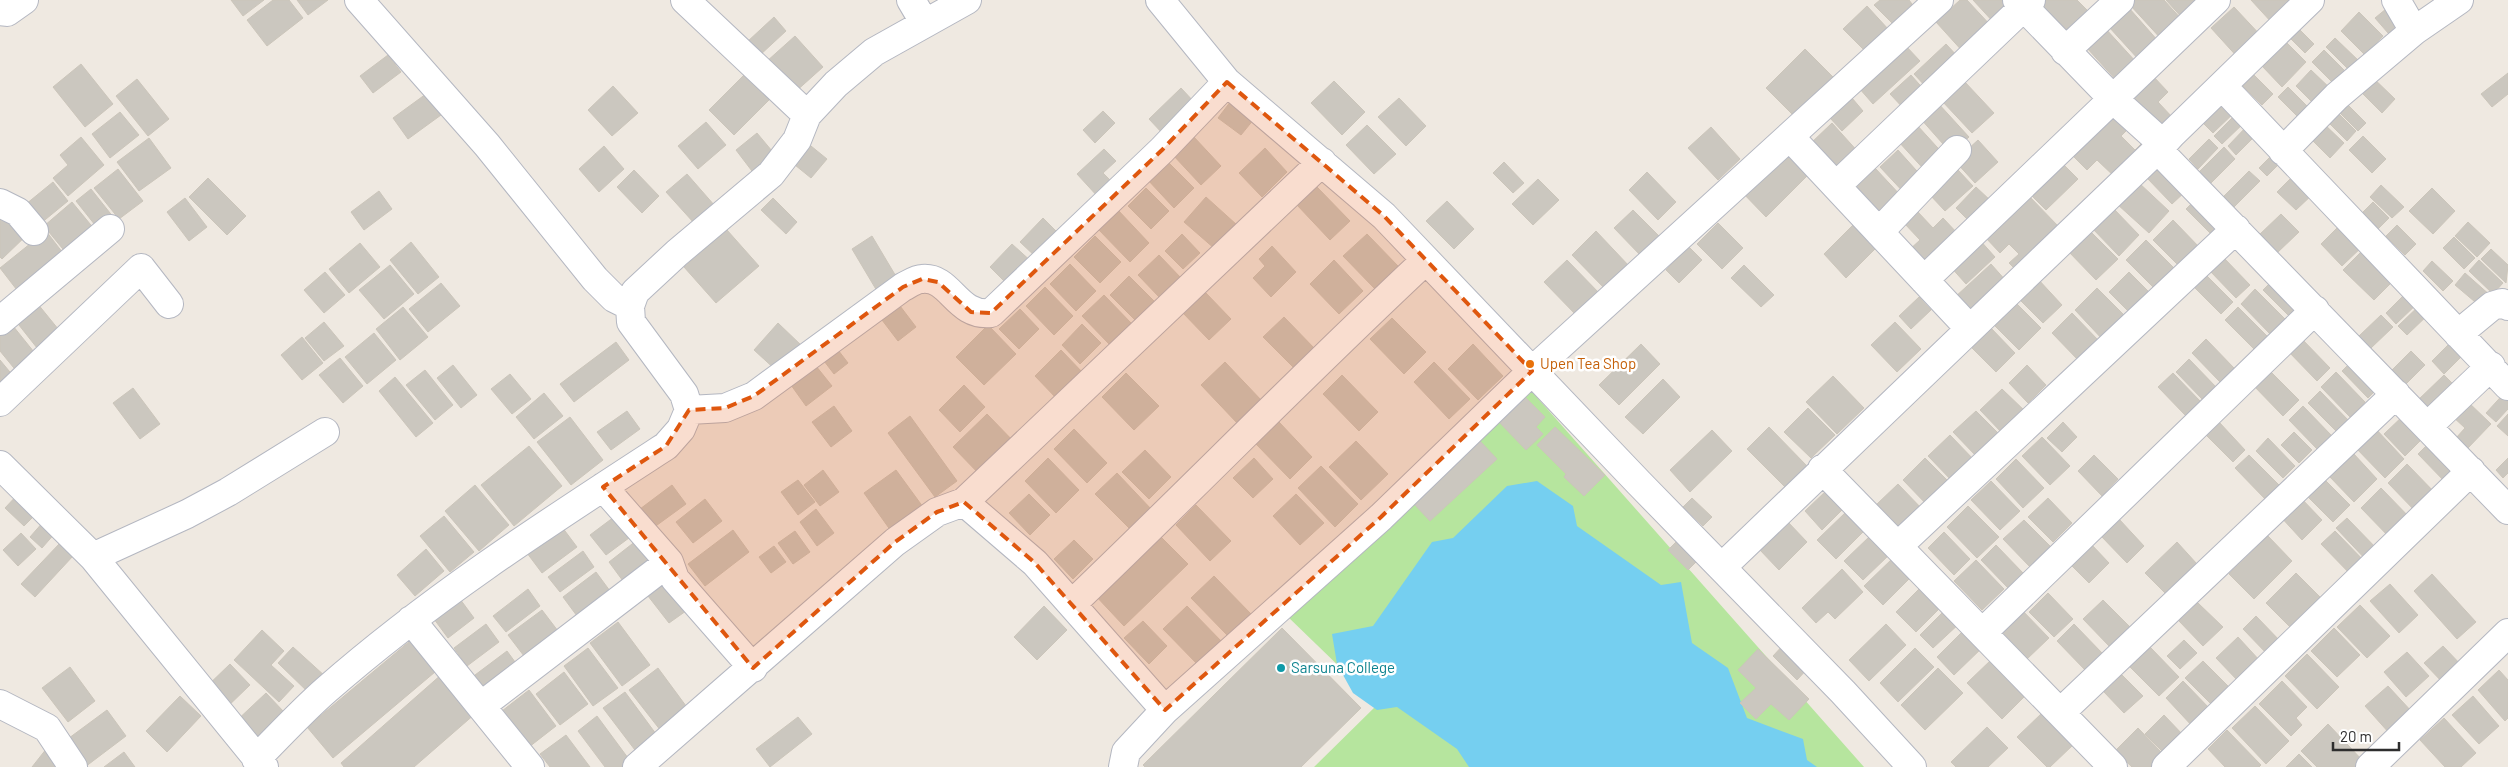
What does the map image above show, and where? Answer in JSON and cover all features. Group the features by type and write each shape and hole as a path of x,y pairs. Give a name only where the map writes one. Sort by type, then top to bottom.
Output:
{"street":[{"path":"0,11 7,12 24,0"},
{"path":"359,0 488,145 595,279 614,298 630,306"},
{"path":"685,0 806,115"},
{"path":"0,465 93,556 260,763 325,690 411,620 493,560 666,446 681,429 689,410 684,394 631,322 630,306 635,292 780,164 797,140 806,115 836,84 918,11 967,0"},
{"path":"1160,0 1227,82 1291,139 1322,162 1384,216 1844,692 1912,767"},
{"path":"1123,767 1126,752 1165,710 1381,517 1532,371 1939,0"},
{"path":"2065,51 2120,0"},
{"path":"1924,280 2216,0"},
{"path":"1722,567 1822,469 2163,144 2310,0"},
{"path":"2396,0 2414,31"},
{"path":"2282,151 2337,96 2414,31 2459,0"},
{"path":"1836,186 2024,2 2065,51 2112,98 2163,144 2163,155 2508,510"},
{"path":"689,410 725,408 754,396 904,287 922,279 938,282 971,312 980,314 991,313 1162,150 1227,82"},
{"path":"2222,86 2282,151 2500,376 2428,426"},
{"path":"1790,137 1970,329"},
{"path":"1879,232 1957,150"},
{"path":"637,767 896,542 937,512 964,502 1322,162"},
{"path":"0,203 18,212 34,231"},
{"path":"0,321 110,229"},
{"path":"1898,546 2236,229"},
{"path":"1072,604 1197,484 1333,348 1426,260"},
{"path":"0,402 141,268 169,304"},
{"path":"2458,334 2492,306 2502,303 2508,306"},
{"path":"1982,632 2315,310"},
{"path":"2061,712 2396,394"},
{"path":"93,556 187,514 228,492 325,432"},
{"path":"1822,469 2113,767"},
{"path":"2166,767 2471,471"},
{"path":"603,487 669,562 675,579 752,668"},
{"path":"964,502 992,523 1036,563 1165,710"},
{"path":"482,705 669,562"},
{"path":"411,620 482,705 530,767"},
{"path":"2370,767 2508,633"},
{"path":"0,704 48,728 73,767"}],"highlighted area":[{"path":"1227,82 1384,216 1532,371 1381,517 1165,710 1035,563 964,502 937,512 895,542 753,668 603,487 666,446 689,410 725,408 754,396 903,287 922,279 938,282 971,312 991,313 1162,150"}],"green space":[{"path":"1526,385 1864,767 1314,767 1378,704 1286,615"}],"water":[{"path":"1537,481 1573,506 1577,526 1661,585 1681,582 1692,643 1728,668 1747,718 1803,739 1807,760 1817,767 1469,767 1457,749 1397,707 1377,710 1353,693 1337,664 1332,634 1373,626 1432,542 1453,538 1507,486"}],"building":[{"path":"231,0 264,0 243,16"},
{"path":"273,0 289,0 303,18 267,46 247,20"},
{"path":"297,0 328,0 308,15"},
{"path":"1880,0 1909,0 1912,4 1892,23 1874,5"},
{"path":"1960,0 1967,0 1993,28 1965,54 1936,22"},
{"path":"1973,0 2012,0 1996,25"},
{"path":"2044,0 2077,0 2094,17 2073,38 2040,5"},
{"path":"2136,0 2164,0 2184,22 2163,41 2130,5"},
{"path":"2166,0 2203,0 2184,20"},
{"path":"2251,0 2289,0 2294,5 2273,24"},
{"path":"2392,4 2411,27 2395,41 2375,18"},
{"path":"1867,6 1889,30 1866,52 1843,29"},
{"path":"2234,7 2264,39 2241,61 2211,28"},
{"path":"2129,8 2159,42 2139,60 2109,27"},
{"path":"2359,12 2383,36 2365,55 2341,31"},
{"path":"774,17 786,31 759,56 747,42"},
{"path":"2297,27 2314,44 2305,53 2288,36"},
{"path":"2105,28 2137,63 2117,81 2086,47"},
{"path":"795,36 823,67 794,93 766,62"},
{"path":"2335,38 2360,62 2351,72 2326,47"},
{"path":"2286,42 2306,62 2282,87 2262,66"},
{"path":"1946,44 1959,58 1927,88 1914,74"},
{"path":"1905,45 1920,61 1873,104 1859,88"},
{"path":"1805,49 1838,82 1799,121 1766,88"},
{"path":"2324,50 2348,74 2336,86 2312,62"},
{"path":"388,55 401,72 373,93 360,76"},
{"path":"81,64 113,104 85,127 53,87"},
{"path":"2311,70 2333,91 2317,107 2296,86"},
{"path":"2368,73 2395,99 2382,113 2355,86"},
{"path":"2508,73 2508,94 2492,107 2481,94"},
{"path":"745,74 770,99 734,135 709,110"},
{"path":"1911,75 1927,93 1907,112 1890,94"},
{"path":"2152,75 2168,92 2158,102 2173,118 2161,128 2130,94"},
{"path":"2254,75 2273,94 2262,105 2243,86"},
{"path":"137,79 169,119 148,136 116,96"},
{"path":"1334,81 1365,112 1342,135 1311,103"},
{"path":"1964,81 1994,113 1972,133 1942,101"},
{"path":"613,86 638,113 612,136 588,110"},
{"path":"2288,87 2312,111 2302,121 2278,97"},
{"path":"1181,88 1195,103 1164,135 1149,119"},
{"path":"426,94 441,115 408,139 393,118"},
{"path":"2221,94 2237,110 2213,133 2197,117"},
{"path":"1399,98 1426,126 1406,146 1378,117"},
{"path":"1852,98 1863,111 1842,131 1830,118"},
{"path":"1231,101 1254,119 1241,135 1218,118"},
{"path":"1937,102 1969,137 1951,153 1920,118"},
{"path":"2345,102 2366,123 2358,131 2337,110"},
{"path":"2114,107 2132,125 2121,136 2135,150 2144,141 2148,145 2116,178 2097,160 2087,170 2069,152"},
{"path":"1103,111 1115,123 1095,143 1083,130"},
{"path":"2336,111 2356,131 2347,141 2326,120"},
{"path":"120,112 139,135 110,158 92,134"},
{"path":"2238,112 2246,121 2222,144 2214,136"},
{"path":"706,122 726,145 698,169 678,146"},
{"path":"2322,122 2344,143 2330,158 2308,136"},
{"path":"1832,123 1860,154 1837,175 1810,144"},
{"path":"1916,124 1947,158 1929,175 1898,141"},
{"path":"1367,125 1396,154 1374,174 1346,145"},
{"path":"2248,125 2257,134 2236,155 2228,146"},
{"path":"1711,127 1740,159 1718,180 1688,148"},
{"path":"757,133 777,157 755,175 736,150"},
{"path":"1193,136 1221,166 1201,185 1173,155"},
{"path":"2363,136 2386,159 2372,173 2349,150"},
{"path":"81,137 104,165 68,196 53,178 68,165 60,155"},
{"path":"149,138 171,168 139,191 117,162"},
{"path":"2209,139 2218,148 2198,169 2189,159"},
{"path":"1978,140 1998,162 1975,183 1955,161"},
{"path":"604,146 624,169 599,192 579,169"},
{"path":"811,146 827,159 811,178 795,165"},
{"path":"1786,146 1811,172 1766,217 1740,190"},
{"path":"2224,147 2235,159 2207,187 2196,175"},
{"path":"1265,148 1287,172 1262,197 1239,173"},
{"path":"1104,149 1116,161 1103,173 1114,184 1099,198 1077,174"},
{"path":"1898,150 1925,180 1908,197 1880,167"},
{"path":"2275,152 2283,160 2267,176 2259,168"},
{"path":"1166,160 1194,188 1174,208 1147,179"},
{"path":"2060,161 2078,179 2046,210 2028,192"},
{"path":"1504,162 1524,183 1513,193 1493,173"},
{"path":"2161,164 2187,190 2172,204 2147,178"},
{"path":"1875,168 1903,198 1880,220 1852,190"},
{"path":"118,169 143,201 119,219 94,188"},
{"path":"634,170 659,196 642,213 617,187"},
{"path":"1958,170 1973,186 1945,211 1930,195"},
{"path":"2249,171 2260,181 2234,207 2224,196"},
{"path":"1647,172 1676,202 1658,220 1629,190"},
{"path":"687,174 715,206 694,223 666,192"},
{"path":"2295,174 2314,193 2296,210 2277,192"},
{"path":"208,178 246,216 227,235 189,197"},
{"path":"1538,179 1559,200 1533,225 1512,204"},
{"path":"53,182 68,201 35,228 20,209"},
{"path":"2138,182 2169,211 2149,233 2117,204"},
{"path":"2381,185 2404,207 2392,218 2370,197"},
{"path":"1316,186 1350,221 1330,240 1297,205"},
{"path":"1976,187 1991,201 1970,222 1956,208"},
{"path":"1146,188 1169,211 1151,229 1128,206"},
{"path":"2432,188 2455,211 2433,234 2409,211"},
{"path":"91,189 114,218 99,230 76,201"},
{"path":"379,191 392,209 364,230 351,212"},
{"path":"2028,195 2059,227 2016,270 2009,263 2019,254 2009,244 2000,253 1985,237"},
{"path":"2199,196 2228,225 2215,238 2186,209"},
{"path":"1206,197 1237,225 1215,249 1184,222"},
{"path":"185,198 207,227 189,241 167,212"},
{"path":"773,198 797,222 786,234 761,210"},
{"path":"1447,201 1474,229 1454,249 1426,221"},
{"path":"72,202 95,230 67,254 44,226"},
{"path":"2373,202 2389,218 2378,229 2362,213"},
{"path":"2112,207 2139,235 2119,256 2091,227"},
{"path":"1117,209 1149,243 1130,262 1098,229"},
{"path":"1633,210 1661,238 1642,257 1614,228"},
{"path":"1917,211 1933,228 1943,218 1959,235 1924,268 1908,251 1920,240 1904,223"},
{"path":"2281,214 2299,232 2277,253 2259,235"},
{"path":"0,216 30,232 2,259 0,257"},
{"path":"1043,218 1060,235 1037,258 1020,242"},
{"path":"2173,220 2201,249 2181,268 2153,240"},
{"path":"2344,221 2366,243 2342,266 2321,244"},
{"path":"1856,222 1879,245 1846,278 1824,254"},
{"path":"2468,222 2490,243 2477,257 2455,236"},
{"path":"1718,223 1743,248 1722,269 1697,244"},
{"path":"2397,225 2416,244 2405,255 2386,236"},
{"path":"727,230 759,266 716,303 684,267"},
{"path":"2089,230 2118,259 2096,280 2068,251"},
{"path":"46,231 66,257 20,294 0,268"},
{"path":"1596,231 1630,267 1606,290 1572,255"},
{"path":"1182,234 1200,253 1183,269 1165,251"},
{"path":"1367,234 1398,266 1375,289 1343,256"},
{"path":"872,236 897,278 877,291 852,249"},
{"path":"1095,236 1121,262 1100,283 1074,257"},
{"path":"2454,237 2475,258 2464,269 2443,248"},
{"path":"1978,238 1995,257 1966,284 1949,265"},
{"path":"2146,240 2177,271 2157,291 2126,260"},
{"path":"411,242 439,277 418,294 390,260"},
{"path":"360,243 380,267 349,293 329,269"},
{"path":"1012,244 1033,263 1010,287 990,267"},
{"path":"1272,246 1296,272 1271,297 1253,278 1265,266 1259,259"},
{"path":"1689,247 1702,260 1679,283 1666,270"},
{"path":"2366,247 2396,278 2374,300 2343,270"},
{"path":"2491,249 2508,265 2506,283 2481,259"},
{"path":"1159,255 1181,278 1160,298 1138,275"},
{"path":"2223,257 2250,285 2236,298 2210,271"},
{"path":"1334,260 1363,291 1339,314 1310,284"},
{"path":"1567,260 1601,295 1578,317 1544,282"},
{"path":"2479,260 2503,283 2493,294 2469,271"},
{"path":"2432,261 2453,281 2443,291 2423,271"},
{"path":"1070,264 1096,291 1076,311 1050,284"},
{"path":"1991,264 2007,282 1970,316 1954,298"},
{"path":"390,265 414,294 384,319 359,290"},
{"path":"1744,265 1774,295 1761,307 1731,278"},
{"path":"325,272 345,295 324,313 304,290"},
{"path":"2129,272 2151,294 2131,314 2109,292"},
{"path":"2465,273 2491,296 2481,307 2455,285"},
{"path":"2206,275 2233,302 2221,314 2194,287"},
{"path":"1129,276 1157,304 1138,323 1110,295"},
{"path":"2277,276 2304,305 2291,318 2263,290"},
{"path":"2037,278 2062,305 2043,323 2017,297"},
{"path":"441,283 460,306 428,332 409,309"},
{"path":"1045,287 1073,316 1054,335 1026,306"},
{"path":"2097,288 2127,318 2104,341 2075,310"},
{"path":"2255,289 2286,320 2271,335 2241,304"},
{"path":"2410,289 2421,300 2396,324 2386,313"},
{"path":"1204,291 1231,319 1209,340 1182,312"},
{"path":"1104,295 1132,324 1110,345 1082,316"},
{"path":"1919,297 1931,310 1911,329 1899,316"},
{"path":"897,302 916,327 898,341 879,316"},
{"path":"2015,302 2041,328 2019,350 1993,324"},
{"path":"2423,302 2432,311 2407,335 2398,326"},
{"path":"37,303 63,335 41,353 15,320"},
{"path":"403,307 428,337 400,360 376,329"},
{"path":"2238,307 2268,337 2255,350 2225,320"},
{"path":"1020,309 1039,329 1019,349 999,329"},
{"path":"2072,313 2099,341 2079,361 2052,333"},
{"path":"2381,315 2393,327 2371,348 2359,336"},
{"path":"1284,317 1316,350 1296,370 1263,337"},
{"path":"1392,318 1426,352 1404,374 1370,339"},
{"path":"9,321 38,357 18,373 0,351 0,329"},
{"path":"324,322 344,346 324,361 305,338"},
{"path":"1895,322 1921,349 1897,372 1871,345"},
{"path":"778,323 802,346 778,372 754,350"},
{"path":"1082,324 1101,343 1080,364 1062,345"},
{"path":"988,325 1016,354 984,385 956,357"},
{"path":"1989,326 2015,353 1996,372 1969,345"},
{"path":"374,333 396,360 367,384 345,357"},
{"path":"302,337 323,363 302,380 281,355"},
{"path":"2300,337 2330,368 2317,381 2287,350"},
{"path":"2455,338 2468,350 2444,374 2432,361"},
{"path":"2206,339 2234,368 2220,382 2192,353"},
{"path":"616,342 629,360 574,402 560,384"},
{"path":"1473,344 1503,376 1478,400 1448,369"},
{"path":"1641,344 1660,364 1619,405 1599,385"},
{"path":"835,346 848,363 834,374 821,357"},
{"path":"1061,350 1084,374 1058,400 1035,376"},
{"path":"2411,351 2425,365 2406,384 2392,370"},
{"path":"340,358 363,386 343,403 319,375"},
{"path":"2355,358 2381,385 2368,398 2342,371"},
{"path":"2189,359 2217,388 2204,401 2176,372"},
{"path":"0,360 14,377 0,389"},
{"path":"1225,362 1262,401 1238,424 1201,385"},
{"path":"1434,362 1470,399 1449,419 1414,382"},
{"path":"453,365 477,395 461,408 437,378"},
{"path":"2027,365 2046,385 2028,403 2009,383"},
{"path":"816,366 832,386 806,406 791,385"},
{"path":"2268,369 2299,400 2283,416 2252,384"},
{"path":"425,370 453,405 435,420 406,385"},
{"path":"2336,372 2365,402 2350,417 2321,387"},
{"path":"1126,373 1159,406 1134,430 1102,397"},
{"path":"2173,373 2201,402 2186,416 2158,387"},
{"path":"510,374 531,399 512,414 491,389"},
{"path":"1342,375 1378,412 1359,431 1323,394"},
{"path":"2444,375 2458,389 2431,415 2417,401"},
{"path":"1833,376 1864,408 1837,434 1806,402"},
{"path":"395,377 433,423 416,437 379,391"},
{"path":"1663,379 1680,397 1643,434 1625,417"},
{"path":"964,385 985,407 960,432 939,410"},
{"path":"133,388 160,424 140,439 113,403"},
{"path":"2002,389 2027,413 2004,435 1980,410"},
{"path":"2508,389 2508,409 2496,422 2486,413"},
{"path":"2320,391 2350,422 2338,433 2308,403"},
{"path":"544,393 563,416 534,439 516,417"},
{"path":"1523,395 1545,417 1536,427 1543,434 1526,450 1497,420"},
{"path":"2466,400 2491,424 2467,449 2456,438 2465,428 2451,415"},
{"path":"834,406 852,431 831,447 812,422"},
{"path":"2303,406 2332,436 2318,450 2289,420"},
{"path":"1808,408 1835,435 1811,458 1784,432"},
{"path":"627,411 640,429 611,450 597,432"},
{"path":"1976,411 2000,435 1977,457 1953,432"},
{"path":"987,414 1017,445 983,478 953,447"},
{"path":"2405,414 2426,435 2405,456 2384,434"},
{"path":"2508,414 2508,436 2497,426"},
{"path":"910,416 957,481 935,497 888,433"},
{"path":"570,417 603,460 571,485 537,442"},
{"path":"1279,422 1312,457 1290,479 1256,444"},
{"path":"2063,422 2077,437 2062,452 2047,438"},
{"path":"2219,422 2245,450 2233,462 2206,435"},
{"path":"1555,427 1605,475 1584,496 1564,477 1566,474 1537,445"},
{"path":"1769,427 1807,466 1785,487 1747,449"},
{"path":"2374,427 2404,459 2385,478 2354,446"},
{"path":"1074,429 1107,463 1087,483 1054,449"},
{"path":"1712,430 1732,451 1690,492 1670,470"},
{"path":"2294,432 2312,450 2299,463 2281,445"},
{"path":"1950,435 1976,462 1954,483 1928,456"},
{"path":"2042,437 2070,466 2050,485 2022,456"},
{"path":"2268,438 2295,466 2283,478 2256,451"},
{"path":"2433,439 2463,470 2448,485 2418,454"},
{"path":"1356,441 1388,474 1361,500 1329,467"},
{"path":"1480,441 1497,459 1430,521 1413,503"},
{"path":"529,446 562,486 514,526 481,485"},
{"path":"1145,450 1171,477 1149,499 1122,472"},
{"path":"2353,453 2377,479 2354,502 2329,476"},
{"path":"2094,455 2118,479 2102,496 2078,471"},
{"path":"2249,455 2281,487 2267,501 2235,468"},
{"path":"1048,458 1079,490 1056,513 1025,481"},
{"path":"1254,458 1273,479 1253,498 1233,478"},
{"path":"1925,458 1953,486 1930,508 1903,480"},
{"path":"2508,458 2508,473 2503,478 2496,470"},
{"path":"2016,459 2044,488 2023,508 1996,479"},
{"path":"2407,464 2438,496 2419,515 2388,483"},
{"path":"1321,466 1358,504 1335,527 1298,488"},
{"path":"823,470 839,492 820,506 804,485"},
{"path":"896,470 923,507 891,531 864,493"},
{"path":"1117,473 1152,510 1131,530 1095,494"},
{"path":"798,480 815,502 798,515 781,492"},
{"path":"2325,480 2350,505 2333,522 2308,497"},
{"path":"1991,481 2020,511 2000,530 1971,500"},
{"path":"1898,484 1925,512 1904,532 1877,504"},
{"path":"475,485 509,525 479,551 445,511"},
{"path":"672,485 686,504 653,528 640,509"},
{"path":"2381,488 2414,522 2393,541 2361,508"},
{"path":"1828,489 1845,507 1822,530 1805,511"},
{"path":"20,492 39,511 24,526 5,508"},
{"path":"1029,494 1050,515 1030,535 1009,513"},
{"path":"1296,494 1324,523 1300,545 1273,516"},
{"path":"2299,496 2322,520 2302,540 2279,515"},
{"path":"1692,498 1712,517 1703,526 1683,507"},
{"path":"2048,498 2072,523 2053,542 2028,517"},
{"path":"705,499 722,521 693,543 676,522"},
{"path":"1196,505 1231,541 1210,561 1176,525"},
{"path":"1968,506 1999,537 1977,558 1947,527"},
{"path":"816,509 834,533 817,546 800,522"},
{"path":"622,511 637,532 606,555 590,535"},
{"path":"1847,511 1865,530 1836,559 1817,540"},
{"path":"444,516 474,552 450,572 420,536"},
{"path":"2347,518 2380,552 2369,563 2336,528"},
{"path":"2119,519 2144,546 2127,563 2101,536"},
{"path":"2024,520 2051,547 2030,567 2003,539"},
{"path":"44,521 56,532 42,548 30,537"},
{"path":"1787,521 1807,542 1779,570 1759,549"},
{"path":"562,527 577,547 542,573 527,553"},
{"path":"733,530 749,552 705,586 688,564"},
{"path":"795,531 810,552 793,564 778,543"},
{"path":"2335,531 2369,566 2355,579 2321,544"},
{"path":"1944,532 1970,559 1954,575 1928,548"},
{"path":"21,533 36,549 18,566 3,550"},
{"path":"1157,533 1188,564 1124,626 1094,594"},
{"path":"1870,536 1889,555 1863,580 1844,561"},
{"path":"2268,536 2292,561 2254,599 2229,574"},
{"path":"641,537 655,556 623,581 609,562"},
{"path":"1680,538 1700,558 1688,570 1668,550"},
{"path":"1074,540 1093,559 1073,579 1054,559"},
{"path":"2177,542 2197,564 2166,594 2145,573"},
{"path":"60,543 73,556 35,597 21,584"},
{"path":"2091,544 2109,563 2089,583 2070,564"},
{"path":"1996,545 2023,573 2008,588 1981,560"},
{"path":"774,546 786,562 771,573 759,557"},
{"path":"426,549 444,571 415,596 397,575"},
{"path":"583,551 594,567 560,592 548,577"},
{"path":"1893,558 1911,577 1883,605 1864,586"},
{"path":"1976,560 2004,589 1982,610 1954,581"},
{"path":"1842,569 1863,592 1835,619 1828,612 1816,623 1802,608"},
{"path":"596,572 610,591 577,616 563,597"},
{"path":"2296,573 2324,601 2294,631 2266,603"},
{"path":"2432,574 2476,622 2457,639 2414,591"},
{"path":"1214,576 1251,614 1228,636 1191,598"},
{"path":"672,578 693,606 669,623 648,596"},
{"path":"2390,584 2418,615 2399,633 2370,601"},
{"path":"1920,588 1940,608 1916,632 1896,612"},
{"path":"528,589 540,606 506,632 493,616"},
{"path":"2048,593 2073,619 2054,637 2029,612"},
{"path":"460,599 474,618 448,638 434,619"},
{"path":"2103,600 2130,627 2110,647 2083,619"},
{"path":"2198,603 2223,627 2203,646 2179,621"},
{"path":"2360,605 2390,636 2367,658 2337,627"},
{"path":"1044,606 1067,630 1037,660 1014,637"},
{"path":"1187,606 1224,644 1200,667 1163,629"},
{"path":"2018,606 2049,638 2026,660 1995,628"},
{"path":"1947,608 1961,622 1933,648 1920,635"},
{"path":"542,610 558,631 524,656 508,635"},
{"path":"2256,616 2282,643 2269,656 2243,629"},
{"path":"1143,621 1167,646 1149,664 1124,638"},
{"path":"618,622 650,665 622,686 590,643"},
{"path":"486,624 499,642 467,666 454,648"},
{"path":"1886,624 1906,645 1869,681 1849,660"},
{"path":"2074,624 2103,654 2086,671 2057,641"},
{"path":"1967,627 1985,645 1954,675 1937,657"},
{"name":"Sarsuna College","path":"1282,628 1361,708 1301,767 1145,767 1143,765"},
{"path":"2334,628 2360,655 2337,677 2311,651"},
{"path":"262,630 284,651 271,665 294,686 279,702 234,660"},
{"path":"2238,637 2261,662 2239,682 2216,658"},
{"path":"2184,640 2197,653 2180,669 2167,656"},
{"path":"410,641 435,672 333,758 307,727"},
{"path":"1785,643 1809,667 1797,680 1773,656"},
{"path":"2443,646 2464,668 2445,685 2424,663"},
{"path":"293,647 326,677 310,694 278,663"},
{"path":"2150,647 2179,677 2159,696 2130,667"},
{"path":"588,648 618,688 593,706 564,666"},
{"path":"1915,648 1934,667 1898,702 1880,683"},
{"path":"1758,649 1809,699 1789,720 1771,704 1756,719 1740,703 1756,688 1738,670"},
{"path":"507,651 518,666 486,690 475,675"},
{"path":"2407,652 2429,676 2406,697 2384,672"},
{"path":"2307,654 2339,687 2317,709 2285,676"},
{"path":"1992,659 2027,694 2002,719 1967,683"},
{"path":"2203,661 2231,689 2213,706 2185,678"},
{"path":"230,664 250,685 223,711 203,690"},
{"path":"70,667 95,701 68,722 42,688"},
{"path":"658,668 689,710 661,731 629,690"},
{"path":"1938,668 1963,693 1925,730 1901,705"},
{"path":"2499,670 2508,680 2508,718 2505,721 2478,690"},
{"path":"564,672 588,704 560,725 536,694"},
{"path":"442,674 476,713 414,767 344,767 341,763"},
{"path":"2122,675 2143,696 2124,713 2104,692"},
{"path":"2183,681 2212,711 2194,728 2166,698"},
{"path":"2282,681 2307,707 2296,718 2302,725 2291,736 2259,704"},
{"path":"2388,686 2413,713 2390,734 2365,706"},
{"path":"529,690 556,726 529,747 502,711"},
{"path":"625,692 659,738 638,754 603,708"},
{"path":"266,693 284,712 252,743 233,724"},
{"path":"180,696 201,716 167,752 146,731"},
{"path":"2473,696 2499,726 2479,744 2452,715"},
{"path":"2255,706 2289,741 2266,764 2232,728"},
{"path":"107,710 126,736 85,767 65,741"},
{"path":"2042,713 2073,745 2050,767 2047,767 2017,737"},
{"path":"2164,715 2184,736 2165,754 2145,734"},
{"path":"597,716 631,762 624,767 605,767 578,731"},
{"path":"798,717 812,734 770,767 756,749"},
{"path":"2444,718 2476,753 2461,767 2445,767 2420,740"},
{"path":"2328,724 2364,762 2359,767 2317,767 2301,751"},
{"path":"1987,727 2008,748 1988,767 1956,767 1951,762"},
{"path":"2138,728 2163,754 2150,767 2132,767 2115,751"},
{"path":"2227,730 2261,765 2259,767 2225,767 2208,749"},
{"path":"566,735 590,767 550,767 540,754"},
{"path":"47,748 63,767 32,767"},
{"path":"124,752 135,767 104,767"},
{"path":"2299,754 2312,767 2286,767"}],"place":[{"name":"Upen Tea Shop","path":"1530,364"},
{"name":"Sarsuna College","path":"1281,668"}]}
